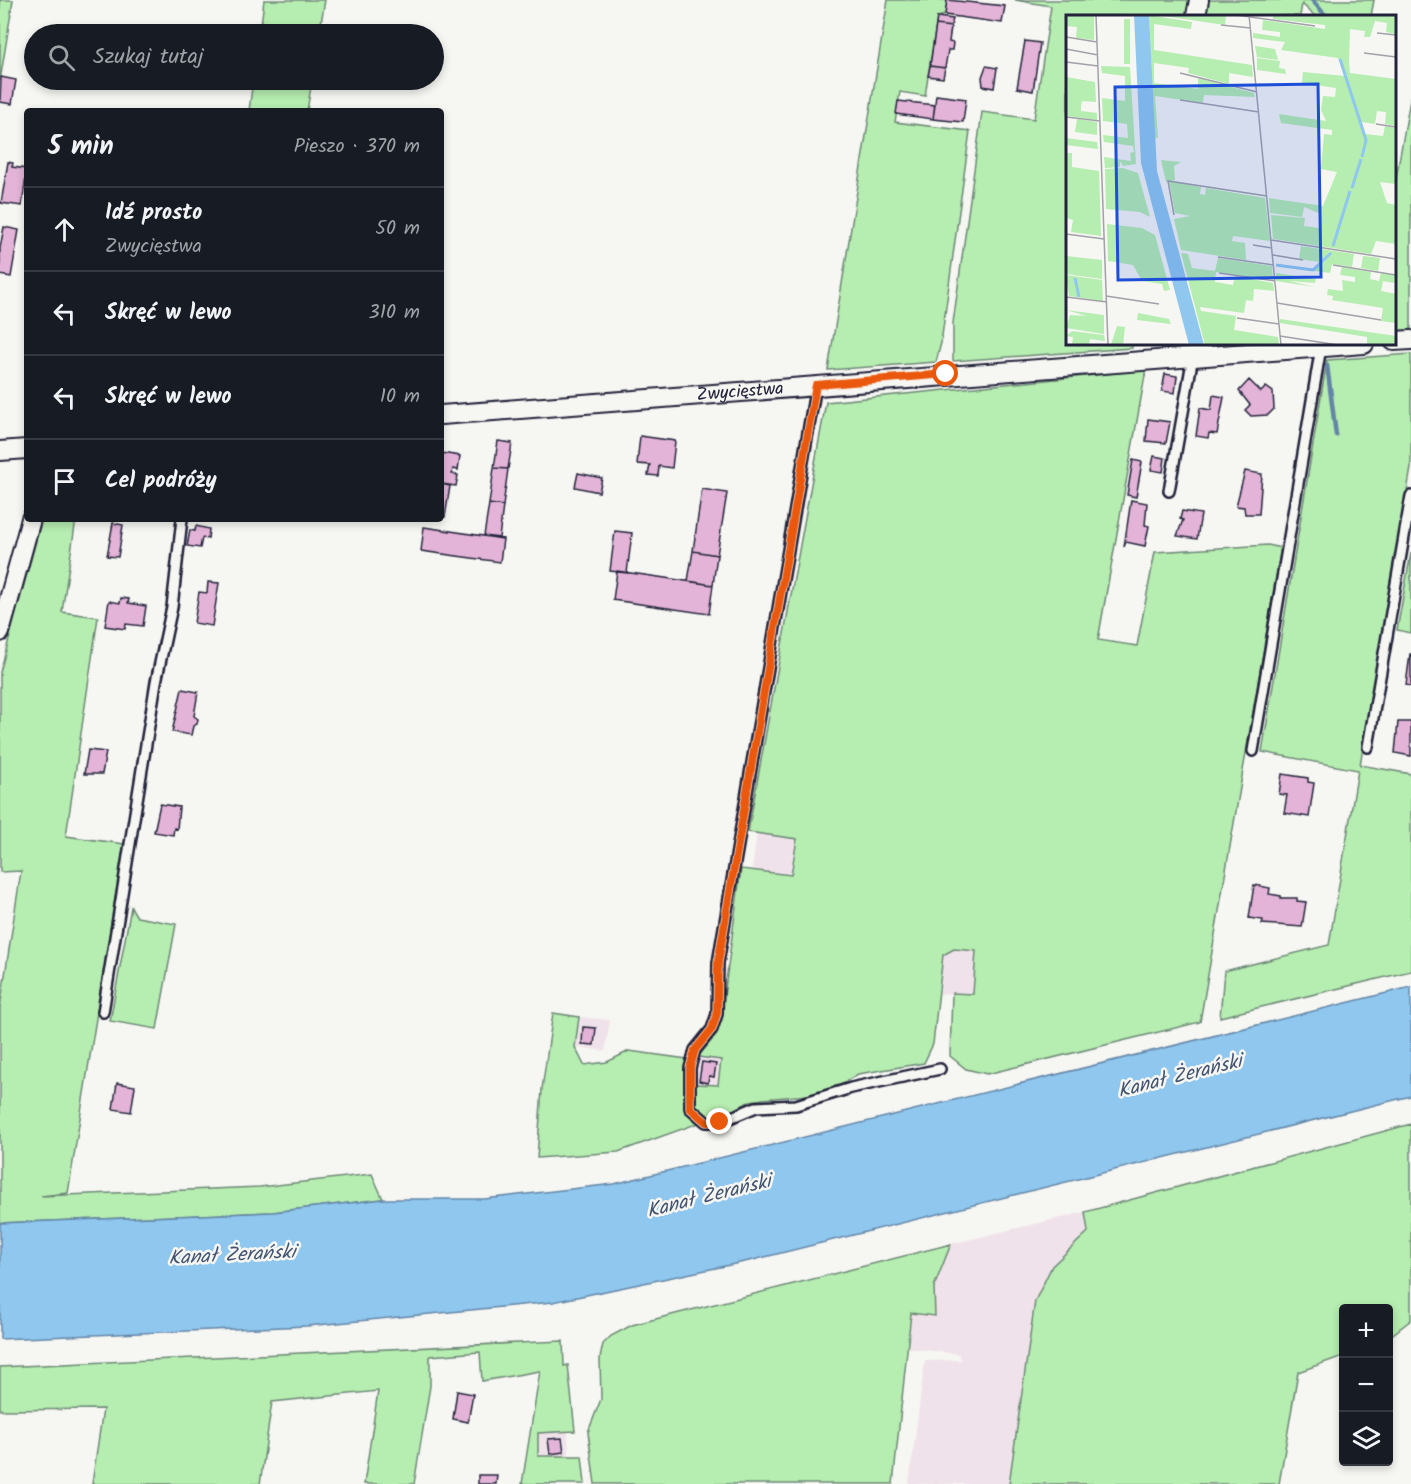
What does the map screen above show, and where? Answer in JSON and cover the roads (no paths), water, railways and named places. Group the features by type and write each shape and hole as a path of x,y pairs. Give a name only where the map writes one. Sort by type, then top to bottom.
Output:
{"street":[{"path":"1196,15 1198,0"},
{"path":"1396,341 1411,340"},
{"name":"Zwycięstwa","path":"444,415 816,385 1141,352 1193,356 1249,348 1350,345"},
{"path":"0,451 24,449"},
{"path":"0,632 30,522"}],"lane":[{"path":"1253,751 1321,347"},
{"path":"1169,491 1193,356"},
{"path":"816,385 718,963 717,1014 712,1029 695,1050 690,1068 690,1108 706,1122 720,1122 756,1107 796,1105 851,1088 940,1069"},
{"path":"1368,747 1411,496"},
{"path":"103,1012 156,682 172,607 182,522"}],"water":[{"name":"Kanał Żerański","path":"1411,987 1411,1096 749,1261 553,1302 307,1326 0,1339 0,1223 273,1212 383,1199 484,1199 614,1184"}],"waterway":[{"path":"1312,0 1325,15"},
{"path":"1327,365 1336,435"}]}
